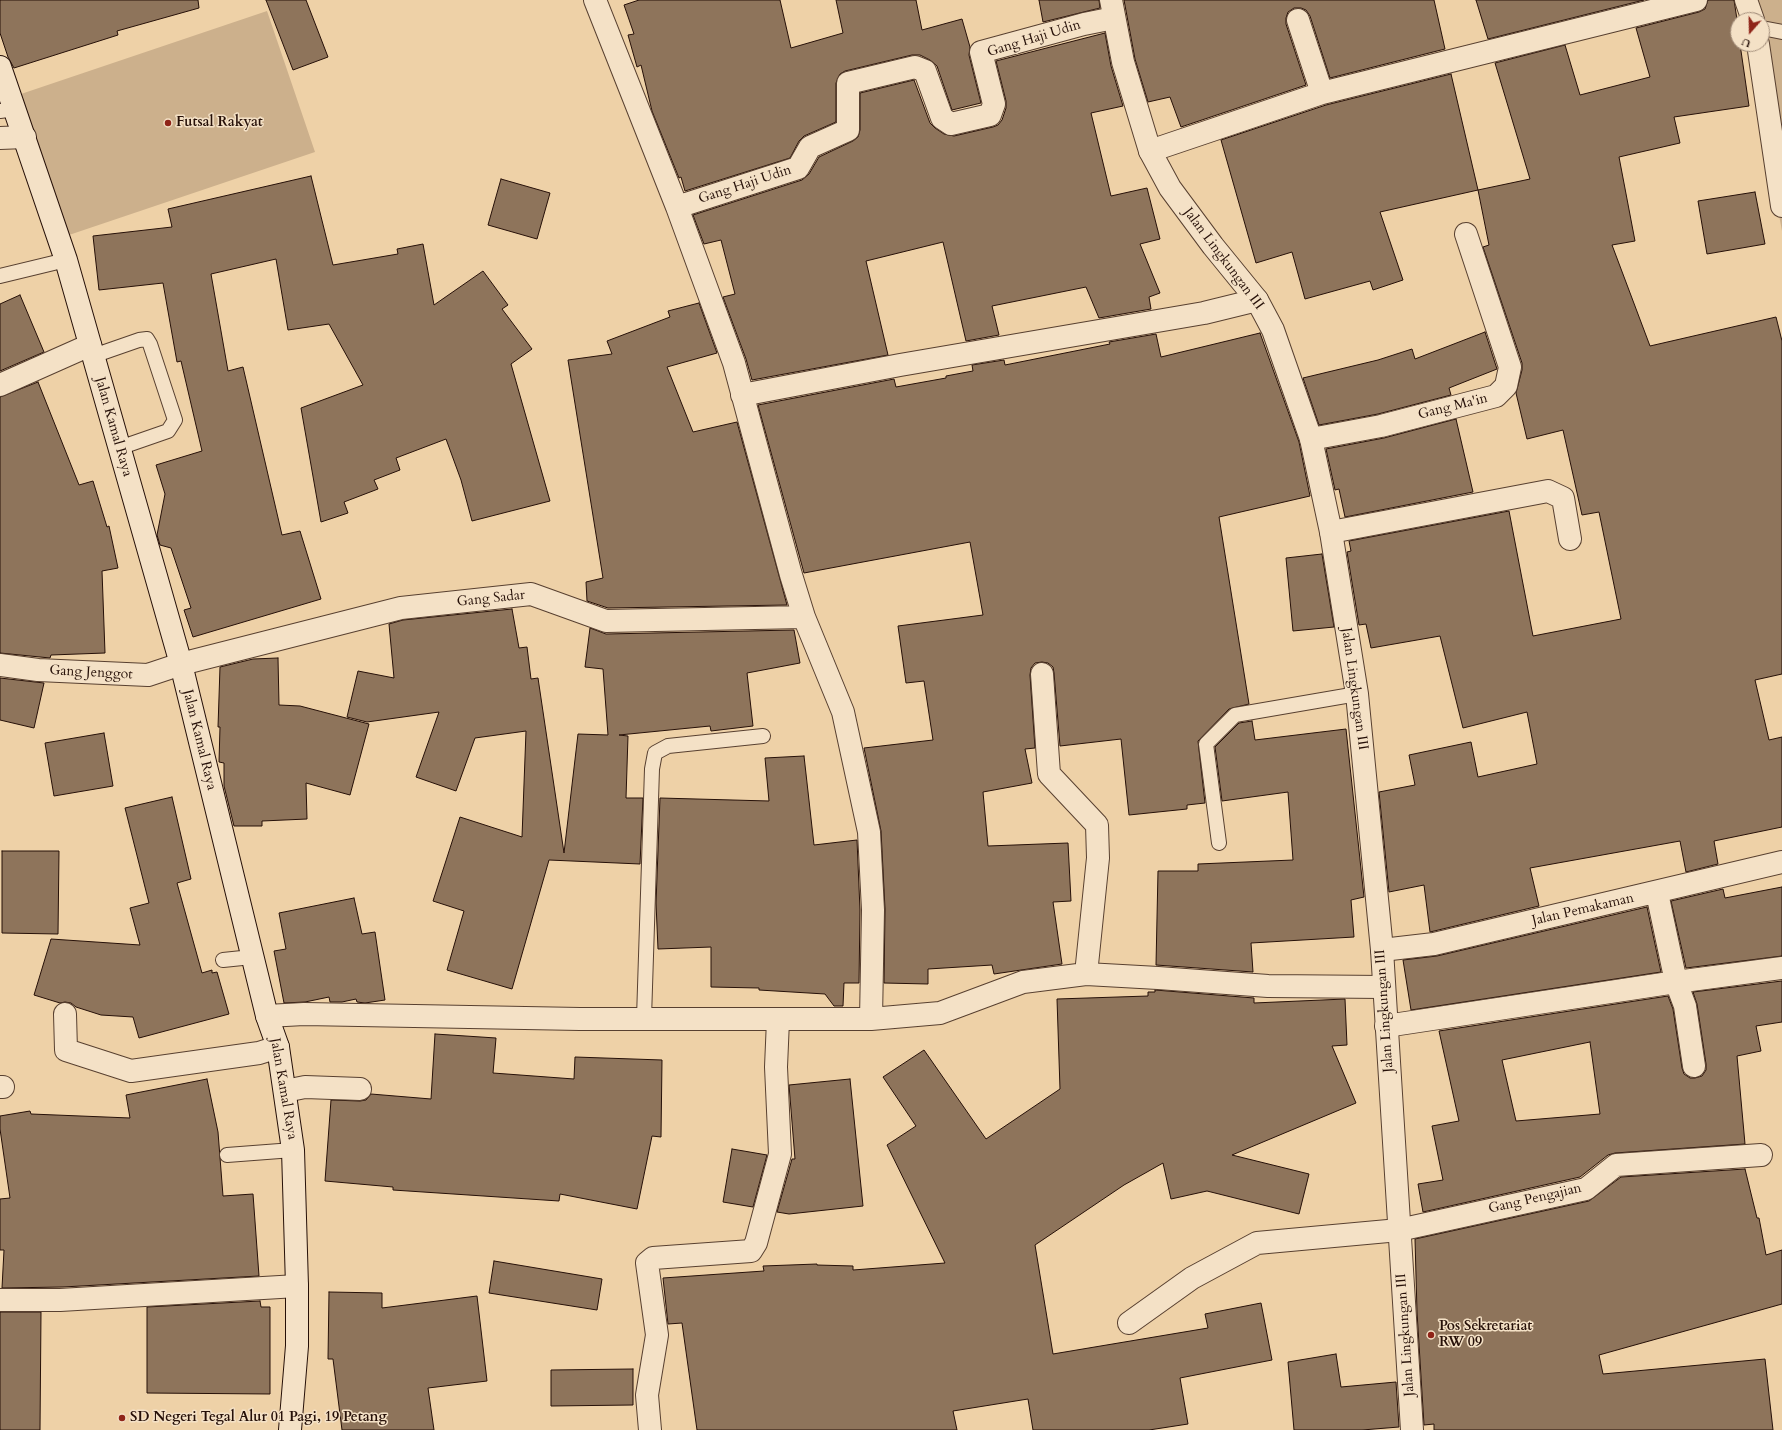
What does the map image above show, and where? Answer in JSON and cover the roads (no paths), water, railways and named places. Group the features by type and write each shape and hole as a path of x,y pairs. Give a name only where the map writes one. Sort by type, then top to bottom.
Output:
{"street":[{"path":"595,0 677,207 734,363 791,576 804,617 843,712 869,832 873,910 872,1019"},
{"path":"1150,151 1322,93 1662,4 1696,0"},
{"path":"1746,0 1750,12"},
{"name":"Gang Haji Udin","path":"677,207 798,168 810,147 848,130 848,83 915,67 925,70 942,118 951,124 990,115 994,104 981,52 1084,24 1113,9"},
{"name":"Jalan Lingkungan III","path":"1113,9 1123,62 1150,151 1170,188 1213,246 1257,300 1273,330 1311,439 1331,532 1357,694 1382,950 1412,1430"},
{"path":"1298,20 1322,93"},
{"path":"1759,52 1782,206"},
{"name":"Jalan Kamal Raya","path":"0,67 7,110 25,137 66,260 181,664 267,1016 278,1048 293,1150 297,1286 297,1346 290,1430"},
{"path":"0,138 25,137"},
{"name":"Gang Ma'in","path":"1311,439 1381,426 1496,396 1506,386 1510,367 1466,234"},
{"path":"742,395 900,365 1204,313 1257,300"},
{"path":"0,385 92,350"},
{"path":"1331,532 1548,491 1563,498 1570,539"},
{"name":"Gang Sadar","path":"181,664 401,608 531,594 606,621 804,617"},
{"name":"Gang Jenggot","path":"0,665 38,670 148,676 181,664"},
{"path":"1042,674 1049,774 1097,825 1098,858 1086,974"},
{"name":"Jalan Pemakaman","path":"1382,950 1434,944 1657,893 1782,862"},
{"path":"1657,893 1676,982 1685,1006 1694,1066"},
{"path":"1386,1026 1676,982 1782,968"},
{"path":"267,1016 304,1014 580,1019 872,1019 940,1013 1023,982 1086,974 1268,986 1384,987"},
{"path":"66,1014 66,1050 131,1071 259,1053 278,1048"},
{"path":"650,1430 647,1395 657,1335 647,1263 653,1258 751,1251 756,1243 780,1154 776,1067 778,1020"},
{"path":"285,1091 305,1087 360,1090"},
{"name":"Gang Pengajian","path":"1129,1323 1192,1278 1257,1243 1399,1230 1586,1189 1616,1166 1761,1155"},
{"path":"0,1300 60,1300 297,1286"}],"lane":[{"path":"1770,30 1782,32"},
{"path":"0,276 66,260"},
{"path":"92,350 147,339 150,344 175,420 168,431 119,448"},
{"path":"1219,843 1206,744 1235,715 1357,694"},
{"path":"644,1018 652,769 655,753 668,746 762,736"},
{"path":"223,960 252,956"},
{"path":"227,1155 293,1150"}],"place":[{"name":"Futsal Rakyat","path":"168,123"},
{"name":"Pos Sekretariat RW 09","path":"1431,1335"},
{"name":"SD Negeri Tegal Alur 01 Pagi, 19 Petang","path":"122,1418"}]}
